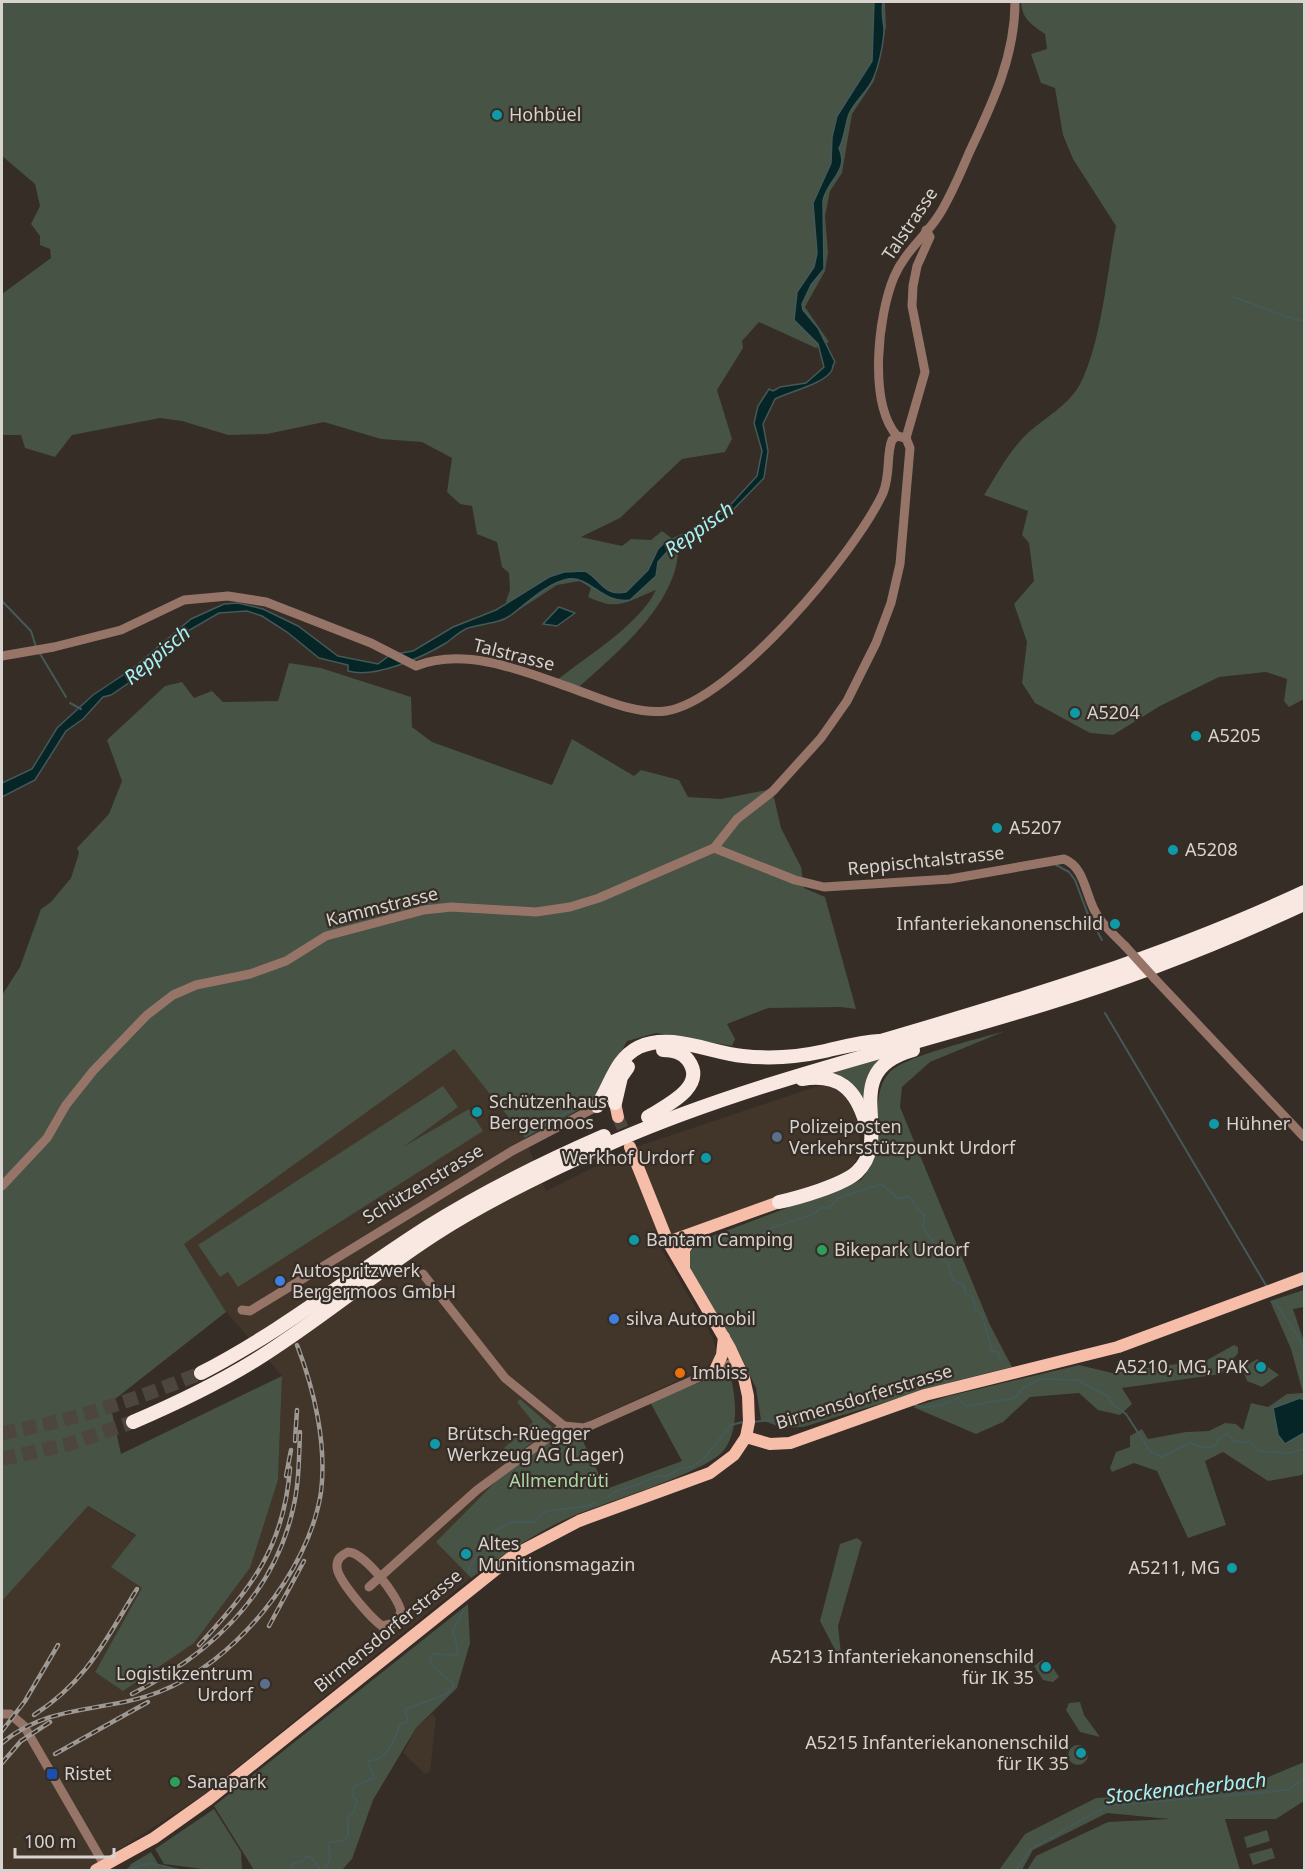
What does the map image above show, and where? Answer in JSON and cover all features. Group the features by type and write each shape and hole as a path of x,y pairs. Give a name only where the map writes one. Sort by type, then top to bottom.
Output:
{"highway":[{"path":"201,1373 279,1329 399,1246 470,1202 520,1175 648,1118 770,1074 1003,1006 1111,971 1205,936 1305,892"},
{"path":"133,1422 202,1391 256,1359 434,1235 499,1197 610,1143 738,1093 1108,984 1201,949 1305,904"},
{"path":"779,1202 841,1178 854,1168 867,1147 865,1108 872,1083 886,1063 906,1052 955,1038 965,1027"},
{"path":"597,1106 616,1070 634,1050 658,1042 676,1043 731,1055 770,1058 805,1055 861,1041 879,1041"},
{"path":"616,1110 621,1077 631,1062 656,1050 680,1053 690,1063 692,1069 690,1087 648,1118"},
{"path":"616,1070 612,1092 616,1110"},
{"path":"738,1093 821,1077 844,1086 865,1108"}],"main road":[{"path":"630,1147 668,1242 736,1360 746,1387 749,1415 747,1434"},
{"path":"668,1242 779,1202"},
{"path":"686,1276 682,1254 687,1242 696,1232"},
{"name":"Birmensdorferstrasse","path":"100,1868 154,1838 209,1799 495,1568 566,1527 710,1473 729,1461 747,1434 770,1444 789,1443 925,1395 1118,1347 1305,1278"},
{"name":"Birmensdorferstrasse","path":"1275,1290 1305,1285"},
{"path":"715,1370 722,1355 724,1337"}],"street":[{"name":"Talstrasse","path":"2,656 114,632 184,600 224,596 261,601 388,651 416,666 443,658 471,660 524,672 636,709 662,711 683,705 752,658 820,586 881,497 890,471 891,444 901,437 886,416 881,394 883,318 890,289 899,266 939,215 950,195 999,89 1009,51 1015,2"},
{"path":"714,849 737,819 773,791 821,738 847,701 876,643 891,603 903,546 910,448 901,437 924,375 924,360 912,292 917,266 930,237 926,230"},
{"name":"Reppischtalstrasse","path":"714,849 795,880 824,887 950,879 1064,859 1078,869 1089,902 1099,918 1305,1137"},
{"name":"Kammstrasse","path":"2,1186 47,1138 66,1104 93,1071 147,1015 173,995 196,985 250,974 286,961 326,936 424,910 451,907 536,912 570,907 599,898 714,849"},
{"name":"Schützenstrasse","path":"242,1310 250,1311 512,1151 597,1106 616,1110"},
{"path":"423,1274 505,1378 564,1426 584,1428 592,1425 736,1360"},
{"path":"369,1587 477,1490 564,1426"},
{"path":"348,1552 358,1554 374,1574 381,1576 400,1606 401,1612 395,1623 382,1626 339,1576 336,1568 339,1557 348,1552"},
{"path":"2,1714 10,1714 22,1723 100,1868"}],"shaded area":[{"path":"454,1048 525,1138 546,1191 630,1149 818,1086 829,1086 847,1096 855,1114 860,1136 859,1153 854,1165 842,1174 658,1243 712,1336 716,1349 715,1359 705,1368 563,1433 509,1468 437,1542 471,1578 202,1796 115,1852 101,1870 2,1870 2,1601 87,1506 136,1536 143,1588 95,1671 194,1643 250,1568 278,1480 282,1376 226,1312 183,1244"},
{"path":"432,1714 436,1718 430,1772 425,1774 403,1753 416,1728"}],"green space":[{"path":"2,2 885,2 886,27 874,81 852,114 842,173 830,191 825,216 828,253 825,271 805,307 829,342 816,348 759,322 742,341 743,348 717,390 732,439 725,452 682,459 620,518 581,537 622,546 631,539 651,540 662,531 678,543 676,564 670,585 644,624 611,659 578,688 557,680 625,628 648,603 656,590 630,601 608,604 588,597 591,588 580,581 557,585 511,615 506,601 510,590 509,573 502,567 497,542 477,534 472,506 460,504 447,492 452,458 422,442 381,439 324,422 267,434 228,435 182,421 160,418 72,435 55,457 25,448 21,435 3,435 2,442 2,294 51,258 50,249 40,245 40,236 31,224 40,206 35,184 2,156"},
{"path":"1021,2 1304,2 1304,699 1289,707 1284,701 1287,679 1266,672 1219,677 1160,706 1113,735 1090,733 1035,703 1022,683 1027,642 1014,604 1034,581 1029,543 1022,535 1028,511 984,495 1016,446 1035,427 1063,405 1079,386 1087,370 1098,330 1116,226 1073,159 1063,135 1055,88 1041,83 1031,54 1047,49 1045,34 1023,13"},
{"path":"289,663 321,668 411,697 412,727 432,742 552,785 572,739 634,776 641,770 679,780 688,797 721,799 772,789 781,828 801,867 804,888 825,897 856,1009 841,1007 768,1008 727,1024 735,1039 732,1046 656,1033 627,1041 599,1093 584,1107 525,1138 454,1049 184,1244 226,1312 110,1403 121,1454 282,1376 278,1480 250,1568 194,1643 123,1691 95,1672 142,1588 111,1567 136,1535 88,1506 2,1601 2,995 20,967 41,909 51,902 71,878 79,853 77,848 109,814 122,781 107,740 165,686 182,682 194,698 212,691 223,702 278,701"},
{"path":"1005,1031 930,1062 902,1087 900,1107 990,1325 1012,1367 956,1381 803,1427 783,1428 761,1420 756,1388 738,1350 688,1270 686,1257 697,1244 707,1238 861,1180 876,1154 879,1096 883,1081 889,1073 896,1067 925,1055"},
{"path":"881,1057 866,1087 863,1106 826,1072"},
{"path":"443,1086 458,1107 403,1147 469,1109 483,1131 238,1287 228,1272 220,1277 198,1245"},
{"path":"1304,1290 1304,1307 1293,1309 1304,1342 1304,1471 1302,1475 1268,1481 1223,1452 1205,1461 1226,1525 1188,1538 1157,1471 1134,1463 1112,1472 1110,1468 1116,1452 1130,1447 1130,1436 1142,1429 1148,1439 1186,1432 1209,1431 1225,1423 1236,1424 1243,1430 1251,1403 1268,1407 1287,1394 1303,1393 1291,1349 1270,1301"},
{"path":"1234,1345 1238,1347 1238,1353 1221,1374 1122,1388 1132,1404 1120,1415 1098,1410 1079,1393 1030,1397 1003,1422 976,1434 913,1407 949,1396 1079,1365 1112,1373 1184,1363 1198,1365"},
{"path":"1257,1359 1279,1375 1262,1387 1247,1381 1244,1373 1249,1364"},
{"name":"Allmendrüti","path":"729,1371 735,1401 733,1432 724,1450 714,1459 677,1477 559,1522 520,1544 471,1578 436,1542 509,1468 563,1433 580,1435 606,1489 682,1461 650,1402"},
{"path":"520,1399 552,1427 512,1458 504,1448 533,1422 517,1402"},
{"path":"857,1538 862,1542 838,1626 842,1663 820,1621 840,1544"},
{"path":"468,1604 470,1643 457,1688 416,1728 373,1800 352,1859 342,1870 254,1870 214,1806"},
{"path":"1042,1660 1049,1662 1059,1677 1053,1682 1043,1680 1034,1666"},
{"path":"1080,1702 1084,1715 1100,1737 1080,1732 1066,1710 1069,1703"},
{"path":"1078,1745 1085,1748 1088,1755 1085,1762 1078,1765 1071,1762 1068,1755 1071,1748"},
{"path":"1304,1762 1304,1801 1276,1819 1225,1819 1240,1870 1027,1870 1036,1856 1108,1822 1170,1819 1107,1813 1033,1850 1022,1870 999,1870 1025,1834 1096,1798 1205,1791 1233,1792"},
{"path":"214,1809 241,1852 242,1870 210,1870 164,1864 155,1849"},
{"path":"1267,1830 1270,1841 1247,1848 1244,1837"},
{"path":"1272,1848 1275,1858 1253,1865 1249,1854"},
{"path":"151,1852 160,1867 193,1870 127,1870 131,1864"}],"water":[{"name":"Reppisch","path":"874,2 883,2 884,34 879,61 870,84 849,114 839,148 842,156 840,170 828,188 823,201 824,269 811,285 802,304 803,310 818,328 835,362 832,370 822,379 775,399 763,424 768,451 764,478 727,516 672,546 658,562 656,576 630,600 612,598 576,579 560,581 545,589 506,618 468,628 425,654 398,665 371,672 348,671 348,665 319,658 287,632 262,616 247,611 219,613 186,632 136,678 111,695 103,697 83,719 66,731 35,780 2,797 2,783 32,769 57,728 93,695 132,669 191,619 224,604 238,603 263,609 298,626 338,656 378,664 390,655 413,651 453,627 496,610 549,577 564,572 585,571 612,592 626,592 648,570 658,549 664,543 692,530 708,518 723,513 757,476 762,451 754,423 758,406 769,389 773,391 780,387 806,383 824,367 818,344 794,320 797,292 814,267 817,253 813,203 831,163 832,137 837,116 872,61"},
{"path":"559,607 575,613 557,626 543,624"},
{"path":"1300,1398 1304,1400 1304,1433 1285,1444 1278,1435 1273,1408"}],"waterway":[{"path":"1232,297 1304,321"},
{"path":"2,601 31,631 36,647"},
{"path":"39,652 66,697"},
{"path":"70,703 81,709"},
{"path":"1056,865 1069,872 1075,880 1087,912 1102,940"},
{"path":"1105,1013 1267,1287"},
{"path":"527,1134 579,1106"},
{"path":"713,1243 730,1237 753,1239 774,1227 814,1214 820,1208 829,1208 838,1198 882,1184 898,1199 909,1196 919,1211 924,1214 923,1228 941,1253 940,1258 948,1263 953,1280 964,1286 965,1292 973,1298 975,1309 982,1314 992,1351 998,1352 1001,1361"},
{"path":"1274,1301 1298,1336 1304,1352"},
{"path":"915,1405 937,1406 958,1398 966,1406 1015,1398 1022,1389 1039,1379 1077,1380 1108,1396 1112,1404 1126,1414 1150,1451 1162,1457 1189,1443 1206,1448 1215,1446 1219,1438 1228,1433 1234,1441 1250,1442 1258,1451 1290,1453 1304,1449"},
{"path":"752,1422 795,1420 810,1408 820,1408 835,1400 872,1398 903,1390 908,1394"},
{"path":"608,1497 619,1490 657,1476 667,1476 681,1468 692,1467 705,1457 731,1425 743,1422"},
{"path":"469,1572 470,1566 494,1531 511,1522 534,1522 546,1512 579,1508 595,1503"},
{"path":"323,1870 330,1861 328,1843 345,1840 348,1836 348,1819 354,1811 357,1800 353,1797 354,1786 374,1778 368,1761 385,1754 400,1724 408,1722 405,1709 447,1694 453,1687 453,1682 430,1663 433,1654 456,1655 458,1652 453,1631 463,1611"},
{"name":"Stockenacherbach","path":"1016,1870 1031,1849 1106,1806 1288,1790 1304,1779"},
{"path":"293,1870 292,1864 303,1861 306,1856 313,1859 320,1870"},
{"path":"128,1869 150,1863 179,1870"}],"tunnel":[{"path":"618,1117 630,1146"},
{"path":"2,1433 103,1409 201,1373"},
{"path":"2,1459 69,1444 133,1422"}],"railway":[{"path":"2,1743 20,1730 39,1721 78,1710 138,1699 159,1692 187,1678 214,1660 264,1611 284,1583 301,1553 314,1522 321,1492 322,1455 318,1417 297,1345"},
{"path":"295,1441 297,1410"},
{"path":"132,1694 187,1661 212,1641 254,1596 284,1541 293,1509 298,1480 300,1432"},
{"path":"286,1476 291,1450"},
{"path":"199,1645 234,1605 262,1565 281,1521 290,1468"},
{"path":"269,1626 304,1561"},
{"path":"34,1715 53,1702 82,1674 137,1589"},
{"path":"2,1731 25,1701 58,1645"},
{"path":"55,1754 148,1702"},
{"path":"2,1763 21,1741 50,1722"}],"place":[{"name":"Hohbüel","path":"497,115"},
{"name":"A5204","path":"1075,713"},
{"name":"A5205","path":"1196,736"},
{"name":"A5207","path":"997,828"},
{"name":"A5208","path":"1173,850"},
{"name":"Infanteriekanonenschild","path":"1115,924"},
{"name":"Schützenhaus Bergermoos","path":"477,1112"},
{"name":"Hühner","path":"1214,1124"},
{"name":"Polizeiposten Verkehrsstützpunkt Urdorf","path":"777,1137"},
{"name":"Werkhof Urdorf","path":"706,1158"},
{"name":"Bantam Camping","path":"634,1240"},
{"name":"Bikepark Urdorf","path":"822,1250"},
{"name":"Autospritzwerk Bergermoos GmbH","path":"280,1281"},
{"name":"silva Automobil","path":"614,1319"},
{"name":"A5210, MG, PAK","path":"1261,1367"},
{"name":"Imbiss","path":"680,1373"},
{"name":"Brütsch-Rüegger Werkzeug AG (Lager)","path":"435,1444"},
{"name":"Altes Munitionsmagazin","path":"466,1554"},
{"name":"A5211, MG","path":"1232,1568"},
{"name":"A5213 Infanteriekanonenschild für IK 35","path":"1046,1667"},
{"name":"Logistikzentrum Urdorf","path":"265,1684"},
{"name":"A5215 Infanteriekanonenschild für IK 35","path":"1081,1753"},
{"name":"Ristet","path":"52,1774"},
{"name":"Sanapark","path":"175,1782"}]}
